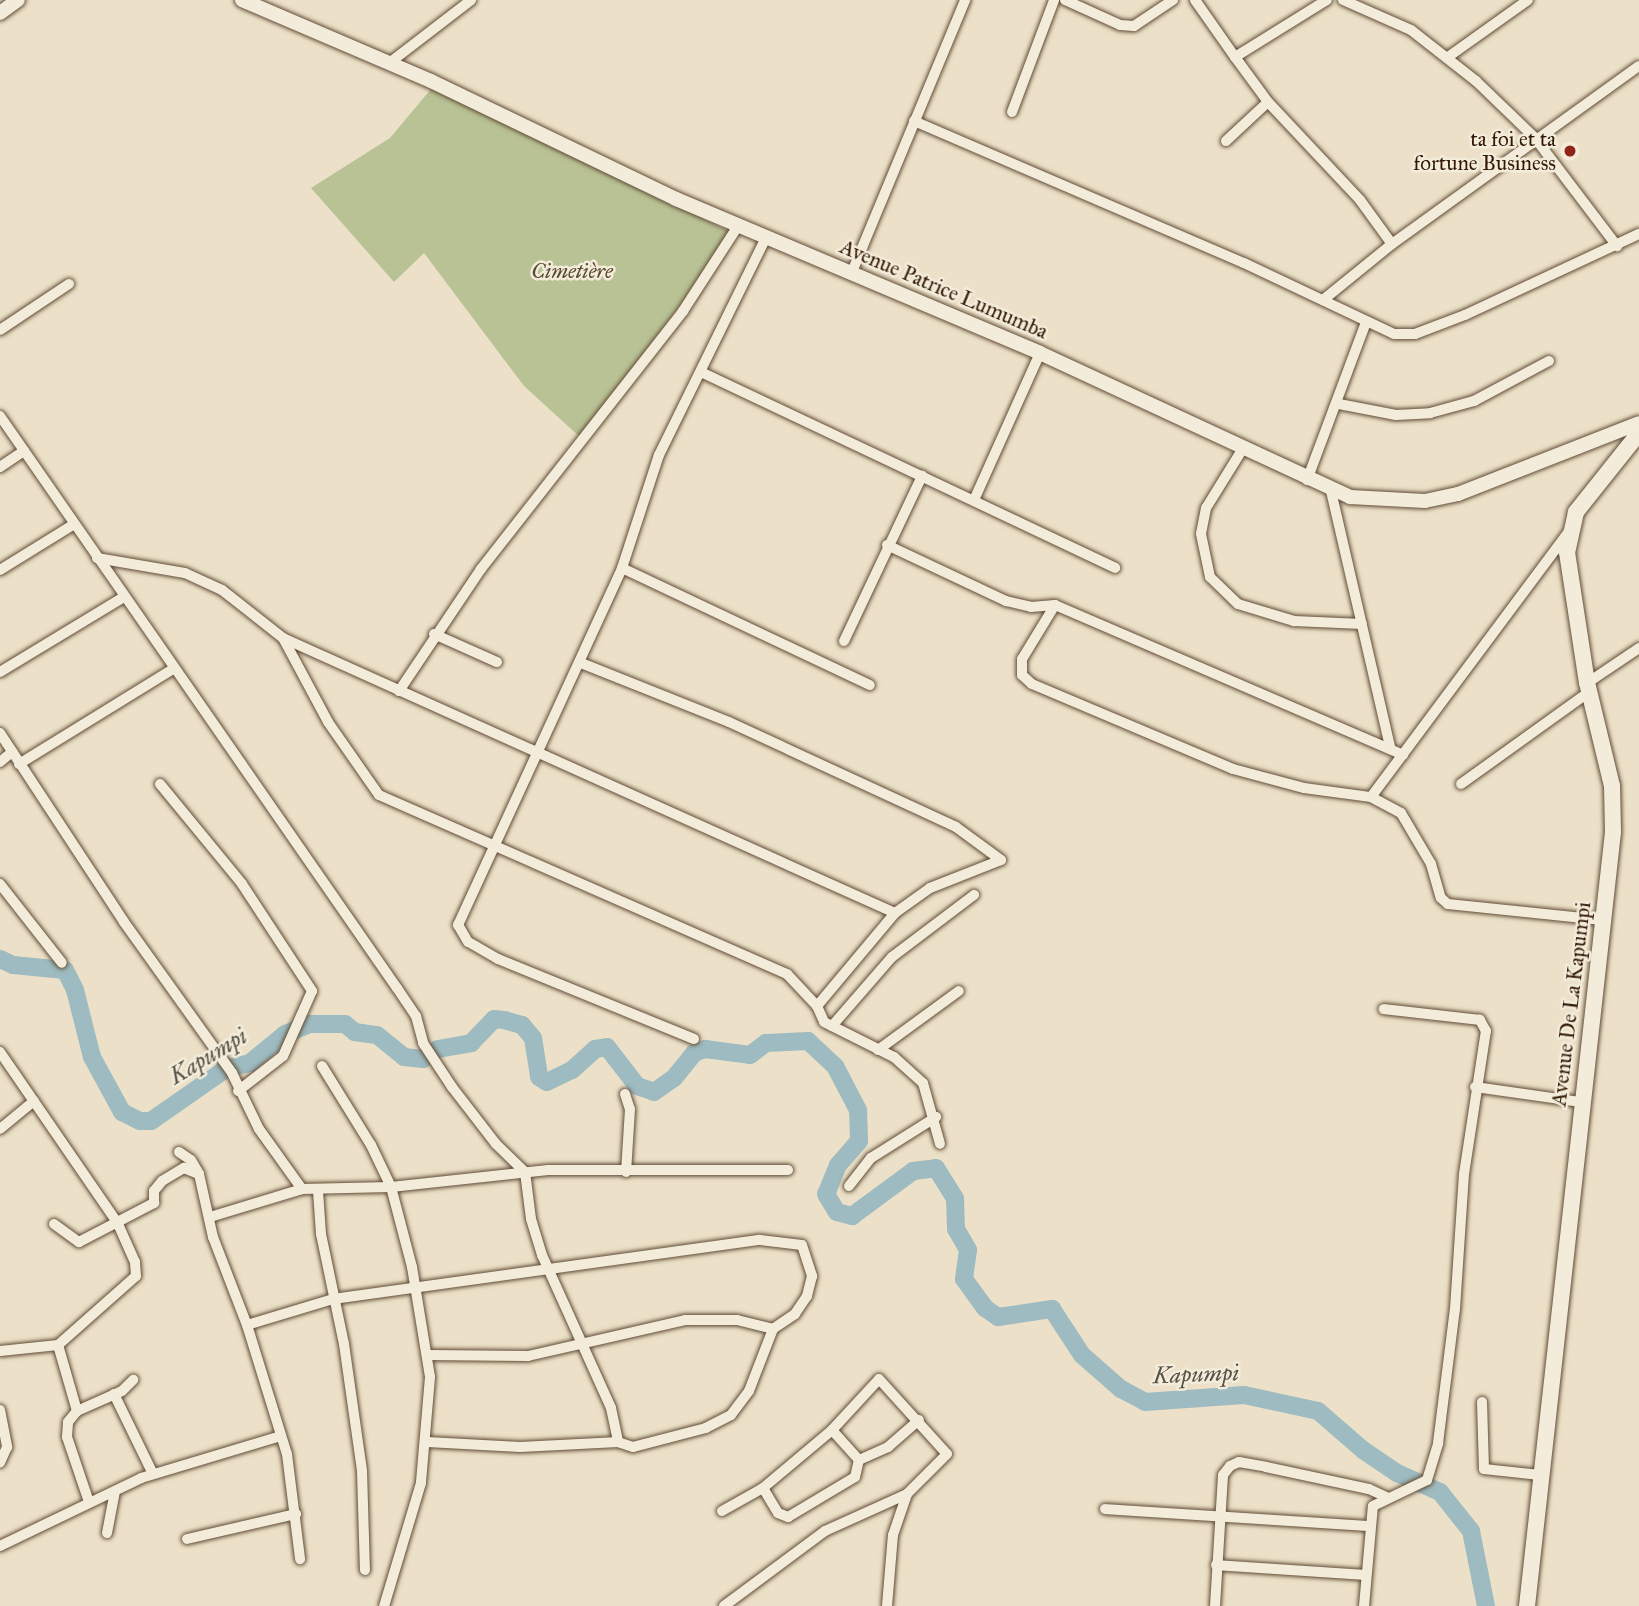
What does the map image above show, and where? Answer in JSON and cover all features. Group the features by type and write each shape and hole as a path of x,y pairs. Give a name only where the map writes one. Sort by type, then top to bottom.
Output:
{"main road":[{"name":"Avenue De La Kapumpi","path":"1527,1606 1580,1102 1613,832 1612,786 1588,688 1567,573 1571,529 1588,494 1639,433"}],"street":[{"path":"0,13 18,0"},
{"name":"Avenue Patrice Lumumba","path":"242,0 388,64 738,226 852,272 1040,354 1331,491 1398,502 1458,494 1639,423"},
{"path":"852,272 965,0"},
{"path":"1012,112 1055,0"},
{"path":"1065,0 1120,25 1134,26 1173,0"},
{"path":"1195,0 1268,103 1360,200 1392,244"},
{"path":"1235,57 1327,0"},
{"path":"1343,0 1411,30 1448,57 1535,138 1617,246"},
{"path":"1448,57 1528,0"},
{"path":"388,64 466,1"},
{"path":"1323,300 1392,244 1535,138 1639,66"},
{"path":"1226,141 1268,103"},
{"path":"914,121 1323,300 1394,334 1415,334 1639,234"},
{"path":"399,691 434,634 683,311 738,226"},
{"path":"694,1039 604,1005 468,942 458,925 492,846 581,663 622,568 659,455 703,373 766,238"},
{"path":"0,330 69,284"},
{"path":"1307,480 1339,404 1366,322"},
{"path":"974,500 1040,354"},
{"path":"1339,404 1396,415 1430,412 1474,401 1549,361"},
{"path":"703,373 1115,568"},
{"path":"0,416 73,525 416,1016 423,1043 439,1068 496,1144 525,1172 531,1219 549,1272 611,1408 618,1442"},
{"path":"1242,450 1206,508 1201,534 1210,576 1238,604 1317,624 1362,624"},
{"path":"0,467 24,451"},
{"path":"844,641 887,545 922,476"},
{"path":"1331,491 1390,747"},
{"path":"0,570 73,525"},
{"path":"1371,797 1571,529"},
{"path":"887,545 1006,601 1031,607 1055,605 1390,747 1403,755"},
{"path":"97,558 185,573 222,590 283,638 895,913"},
{"path":"622,568 870,685"},
{"path":"0,672 124,597"},
{"path":"1055,605 1022,659 1022,675 1032,684 1233,769 1304,788 1371,797 1401,813 1431,864 1441,898 1448,904 1602,920"},
{"path":"434,634 497,662"},
{"path":"283,638 322,712 379,794 787,974 817,1006 824,1022 894,1057 923,1083 936,1117 940,1144"},
{"path":"1461,784 1639,648"},
{"path":"581,663 729,722 956,827 1001,860 930,888 895,913 817,1006"},
{"path":"19,764 173,668"},
{"path":"0,733 232,1073 238,1091 302,1189"},
{"path":"0,762 12,752"},
{"path":"160,784 242,884 312,991 283,1056 238,1091"},
{"path":"0,884 62,963"},
{"path":"832,1026 892,957 974,895"},
{"path":"878,1050 959,991"},
{"path":"1364,1606 1373,1506 1386,1497 1427,1480 1438,1443 1475,1087 1486,1031 1480,1020 1384,1009"},
{"path":"0,1052 118,1224 135,1262 136,1276 58,1345 0,1351"},
{"path":"323,1066 372,1145 391,1187 416,1289 427,1355 426,1442 408,1535 384,1606"},
{"path":"0,1075 10,1067"},
{"path":"1475,1087 1580,1102"},
{"path":"625,1094 629,1110 626,1172"},
{"path":"0,1129 34,1101"},
{"path":"849,1186 871,1158 936,1117"},
{"path":"179,1152 199,1174 213,1237 247,1325 281,1436 296,1514 300,1559"},
{"path":"54,1224 79,1242 155,1203 154,1191 162,1181 184,1168 199,1174"},
{"path":"210,1217 302,1189 318,1191 391,1187 525,1172 788,1170"},
{"path":"318,1191 362,1471 365,1570"},
{"path":"247,1325 333,1299 549,1272 760,1240 792,1241 802,1245 812,1285 795,1314 773,1329 748,1391 731,1415 664,1441 633,1447 618,1442 520,1447 426,1442"},
{"path":"427,1355 498,1359 582,1344 685,1320 737,1320 773,1329"},
{"path":"58,1345 77,1411"},
{"path":"722,1511 763,1488 832,1430 879,1378 947,1454 907,1494 825,1531 724,1606"},
{"path":"88,1500 67,1437 68,1422 77,1411 114,1394 133,1380"},
{"path":"114,1394 153,1474"},
{"path":"1482,1402 1484,1469 1540,1475"},
{"path":"0,1410 7,1447 0,1463"},
{"path":"859,1460 888,1447 919,1420"},
{"path":"832,1430 859,1460"},
{"path":"0,1546 88,1500 153,1474 281,1436"},
{"path":"763,1488 778,1513 788,1517 855,1478 859,1460"},
{"path":"1215,1606 1224,1470 1239,1462 1369,1489 1386,1497"},
{"path":"107,1533 115,1491"},
{"path":"887,1606 893,1535 907,1494"},
{"path":"1105,1508 1370,1526"},
{"path":"187,1539 296,1514"},
{"path":"1216,1565 1365,1575"}],"green space":[{"name":"Cimetière","path":"436,83 733,234 581,438 524,386 424,253 394,282 311,188 390,138"}],"waterway":[{"name":"Kapumpi","path":"0,959 13,965 65,970 75,990 92,1057 122,1112 140,1121 151,1121 227,1068 250,1063 285,1034 310,1024 345,1024 355,1032 377,1035 404,1057 423,1059 438,1049 471,1043 494,1019 504,1020 522,1025 533,1038 539,1077 547,1082 572,1070 595,1049 607,1047 637,1086 654,1092 674,1078 694,1053 705,1049 750,1055 766,1043 808,1041 835,1066 858,1110 859,1141 838,1165 826,1194 837,1212 852,1216 913,1171 936,1168 955,1199 956,1229 968,1250 964,1279 985,1308 998,1317 1052,1309 1082,1355 1121,1389 1145,1402 1244,1395 1318,1411 1363,1450 1397,1473 1440,1492 1471,1531 1486,1606"}],"place":[{"name":"ta foi et ta fortune Business","path":"1570,151"}]}
